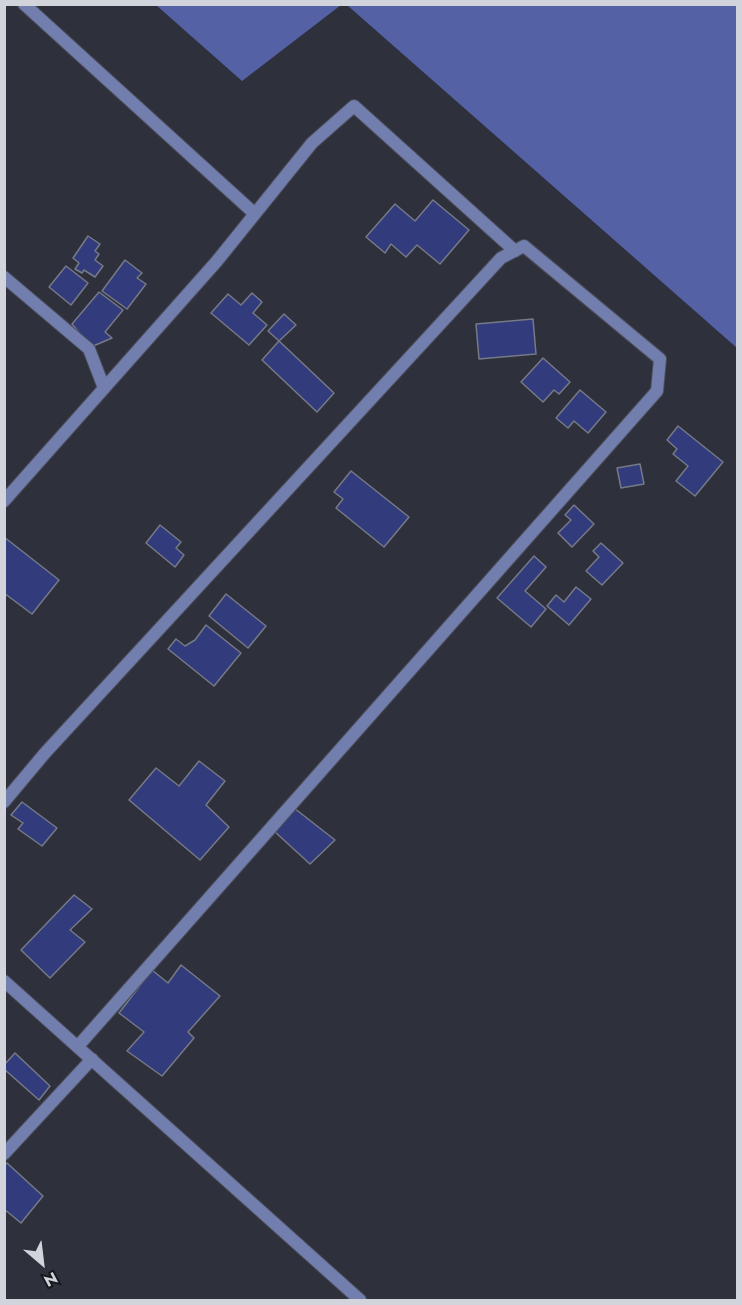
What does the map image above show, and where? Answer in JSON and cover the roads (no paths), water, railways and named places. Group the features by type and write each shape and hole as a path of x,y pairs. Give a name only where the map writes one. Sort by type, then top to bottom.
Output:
{"street":[{"path":"24,4 255,214"},
{"path":"4,501 217,261 312,143 354,106 515,251"},
{"path":"4,802 53,744 501,258 524,246 660,360 657,391 78,1046"},
{"path":"4,277 89,349 104,388"},
{"path":"4,981 360,1300"},
{"path":"4,1154 92,1059"}]}
